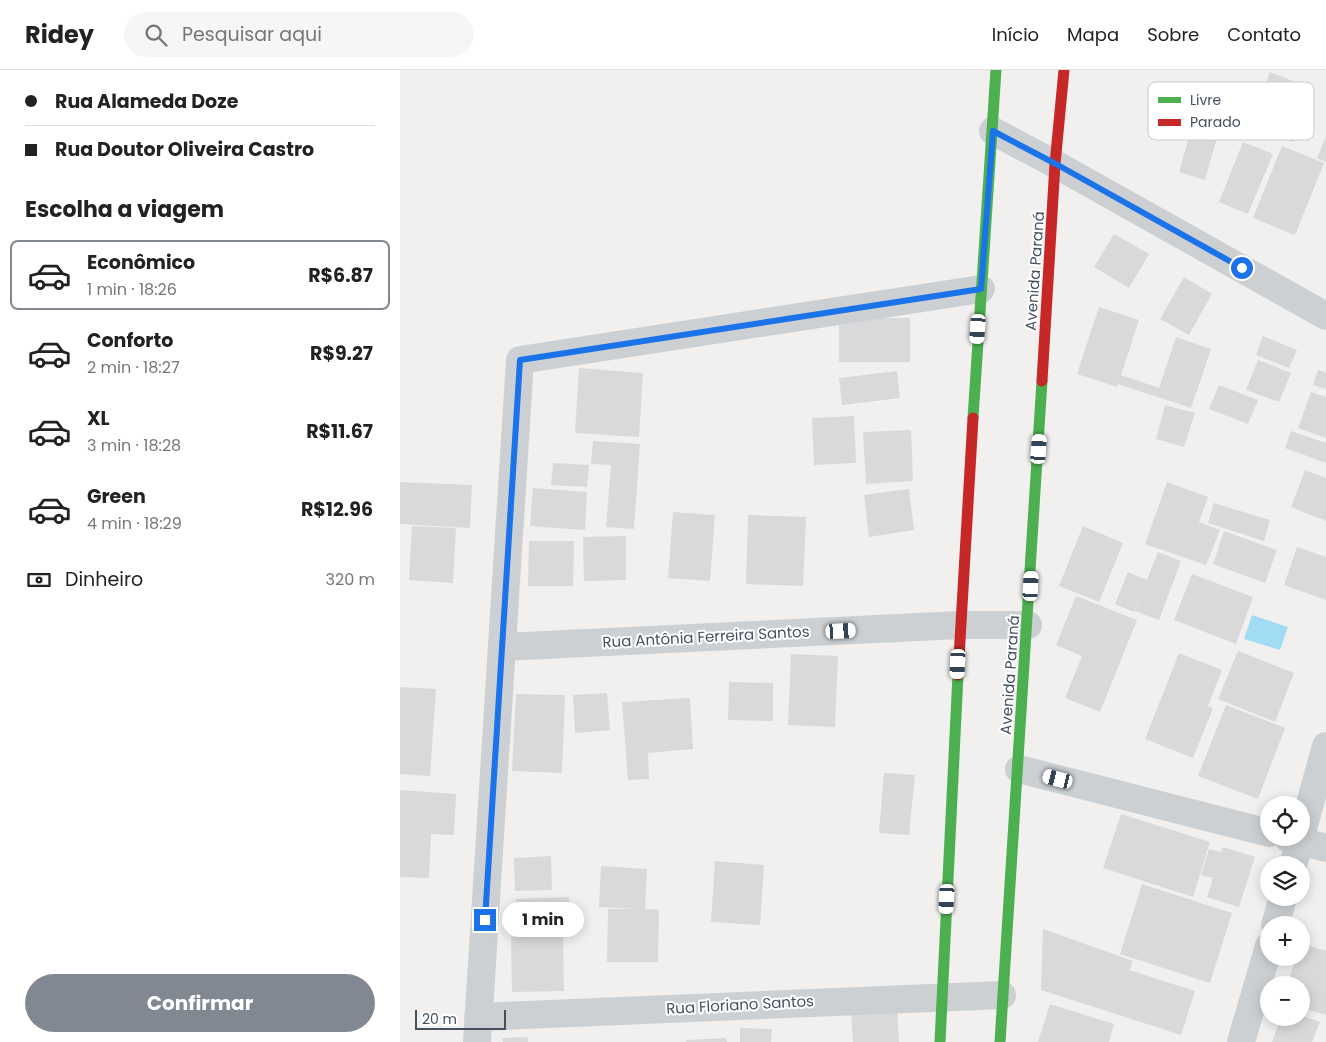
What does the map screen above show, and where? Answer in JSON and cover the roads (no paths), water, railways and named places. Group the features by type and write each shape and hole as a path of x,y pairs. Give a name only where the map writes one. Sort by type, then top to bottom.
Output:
{"street":[{"path":"940,1042 960,625 996,70"},
{"name":"Avenida Paraná","path":"1000,1042 1020,769 1056,164 1064,70"},
{"path":"993,131 1056,164 1326,316"},
{"path":"478,1029 520,360 981,289"},
{"name":"Rua Antônia Ferreira Santos","path":"503,647 960,625 1028,625"},
{"path":"1310,800 1326,746"},
{"path":"1020,769 1260,830"},
{"path":"1310,845 1326,848"},
{"path":"1240,1042 1263,966"},
{"name":"Rua Floriano Santos","path":"478,1029 942,996 1002,995"}],"water":[{"path":"1252,615 1288,627 1280,650 1244,639"}]}
